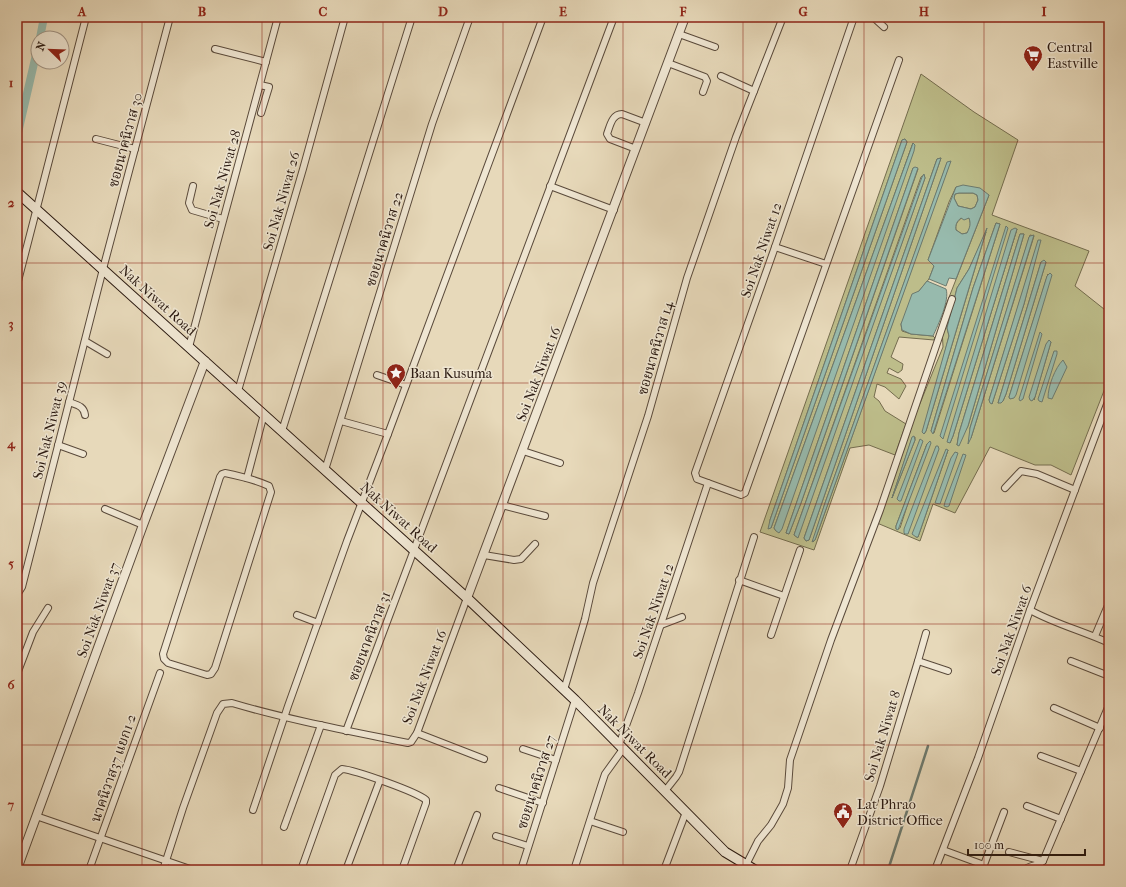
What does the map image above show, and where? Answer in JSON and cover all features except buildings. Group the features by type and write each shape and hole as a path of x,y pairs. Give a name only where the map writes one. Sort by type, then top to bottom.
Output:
{"main road":[{"name":"Nak Niwat Road","path":"17,192 467,598 575,700 725,852 755,870"}],"street":[{"path":"17,285 86,17"},
{"name":"ซอยนาคนิวาส 30","path":"103,269 170,17"},
{"name":"Soi Nak Niwat 28","path":"189,347 278,17"},
{"name":"Soi Nak Niwat 26","path":"238,391 346,17"},
{"path":"282,431 412,17"},
{"name":"ซอยนาคนิวาส 22","path":"325,470 432,124 470,17"},
{"path":"253,810 318,623 543,17"},
{"name":"ซอยนาคนิวาส 31","path":"346,731 415,551 614,17"},
{"name":"Soi Nak Niwat 16","path":"415,736 686,17"},
{"name":"ซอยนาคนิวาส 14","path":"564,690 585,619 593,583 648,416 687,278 736,137 783,17"},
{"name":"Soi Nak Niwat 12","path":"826,264 745,493 741,495 697,479 695,473 854,17"},
{"path":"873,17 884,27"},
{"path":"679,34 715,46"},
{"path":"215,49 266,62"},
{"path":"775,247 826,264 898,60"},
{"path":"668,63 705,77 707,81 703,92"},
{"path":"721,76 754,90"},
{"path":"260,85 269,87 262,113"},
{"path":"636,149 610,139 607,134 615,116 618,114 646,122"},
{"path":"96,139 135,149"},
{"path":"193,186 189,203 192,210 223,219"},
{"path":"550,186 614,210"},
{"name":"Soi Nak Niwat 39","path":"17,595 22,587 103,269"},
{"path":"746,865 758,841 770,825 788,788 792,753 831,640 880,510 952,299"},
{"path":"85,341 107,354"},
{"name":"Soi Nak Niwat 37","path":"17,869 143,525 205,361"},
{"path":"377,375 406,385"},
{"name":"Soi Nak Niwat 6","path":"935,870 981,751 1030,610 1109,398"},
{"path":"69,402 82,408 85,415"},
{"path":"246,478 264,414"},
{"path":"341,422 388,434"},
{"path":"58,445 84,454"},
{"path":"523,451 560,463"},
{"path":"1005,488 1021,471 1037,474 1075,490"},
{"path":"225,473 246,478 269,486 270,492 215,668 211,674 207,675 168,663 164,659 163,654 220,476 225,473"},
{"name":"Soi Nak Niwat 12","path":"574,870 606,774 621,747 708,483"},
{"path":"502,505 545,516"},
{"path":"105,510 143,525"},
{"path":"665,791 679,772 739,580 754,537"},
{"path":"484,555 514,560 521,559 535,544"},
{"path":"770,635 800,550"},
{"path":"739,580 784,596"},
{"path":"1095,636 1109,603"},
{"path":"17,674 33,632 48,608"},
{"path":"1030,610 1109,643"},
{"path":"297,615 318,623"},
{"path":"661,625 682,617"},
{"name":"Soi Nak Niwat 8","path":"850,870 880,786 926,633"},
{"path":"918,661 948,671"},
{"path":"1071,661 1109,676"},
{"name":"นาคนิวาส37 แยก1-2","path":"89,870 160,673"},
{"name":"ซอยนาคนิวาส 27","path":"520,870 575,700"},
{"path":"163,870 186,800 220,708 226,703 232,703 346,731 408,743 412,741 415,736 484,759"},
{"path":"1024,870 1028,867 1039,865 1043,861 1109,705"},
{"path":"1054,708 1100,728"},
{"path":"284,827 321,725"},
{"path":"523,749 556,760"},
{"path":"1041,756 1081,771"},
{"path":"300,870 335,775 342,770 380,780 419,795 426,800 402,870"},
{"path":"346,870 380,780"},
{"path":"499,788 543,802"},
{"path":"1027,806 1061,819"},
{"path":"664,870 686,812"},
{"path":"943,850 983,868 1004,812"},
{"path":"456,870 477,814"},
{"path":"36,816 193,870"},
{"path":"590,821 623,832"},
{"path":"496,836 528,846"},
{"path":"1010,852 1043,861"}],"green space":[{"path":"921,74 974,112 1018,140 992,215 1089,251 1075,286 1109,313 1109,378 1071,475 1051,465 1035,465 990,447 955,513 933,504 920,541 877,523 912,423 943,347 942,327 946,305 989,195 956,187 928,260 934,266 929,279 919,291 901,324 902,331 911,334 933,336 935,338 934,340 899,337 891,357 903,364 902,370 898,373 889,368 887,373 901,379 906,386 899,399 885,387 877,384 874,397 879,401 885,411 906,424 895,455 869,445 850,448 814,550 760,532","holes":["905,139 907,142 771,528 770,520 902,140","913,143 776,531 774,528","941,158 809,540 806,541 804,538 937,159","950,162 815,540 813,542 825,503 947,163","913,168 918,169 789,534 786,533","924,175 925,178 797,537 794,535 921,177","996,223 1000,224 934,433 931,431 973,288","1017,229 953,436 950,443","986,232 924,434 949,336 947,328 957,288 969,269","1020,234 1024,234 968,426 957,445 959,433","1030,235 1034,236 971,438 970,428","1040,240 1024,304 992,404 989,400","1041,262 1046,262 1003,401 998,403","1048,274 1010,399 1009,397","1049,340 1051,342 1034,400","915,437 892,498 912,438","927,444 900,528 896,529 896,526","948,450 918,537 916,537"]},
{"path":"973,193 977,195 978,200 975,207 971,209 958,206 954,198 955,194"},
{"path":"962,218 969,218 970,227 967,233 962,234 956,230 956,225"}],"shaded area":[{"path":"905,139 907,142 771,528 768,529 902,140"},
{"path":"913,143 915,145 914,151 782,529 779,533 774,528"},
{"path":"941,158 809,540 806,541 804,538 937,159"},
{"path":"951,161 815,540 812,542 947,162"},
{"path":"913,168 918,168 801,503 789,534 786,533"},
{"path":"924,174 925,178 798,538 794,535 795,532"},
{"path":"963,185 980,188 989,195 956,279 949,278 946,286 929,279 934,266 928,260 956,187","holes":["973,193 977,195 978,200 975,207 971,209 958,206 954,198 955,194","961,218 964,220 969,218 970,226 967,233 962,234 956,230 958,220"]},
{"path":"996,223 1000,224 933,434 931,431 973,288"},
{"path":"1006,226 1008,228 943,439 940,436"},
{"path":"987,228 924,434 922,432 949,336 947,328 957,288 969,269"},
{"path":"1015,228 1017,229 950,443 947,442 951,428 1011,230"},
{"path":"1020,234 1024,234 968,426 959,446 957,445 959,433"},
{"path":"1034,235 968,444 970,428 1029,237"},
{"path":"1038,240 1041,240 1024,304 992,404 989,400"},
{"path":"1044,260 1046,262 1006,394 1003,401 998,403 1041,262"},
{"path":"1050,273 1052,275 1016,395 1014,398 1010,399 1009,397 1047,276"},
{"path":"927,281 946,289 947,294 945,306 933,336 911,334 902,330 901,324 912,294 919,291"},
{"path":"1040,332 1042,334 1023,399 1020,401 1019,399"},
{"path":"1049,340 1051,342 1035,397 1032,401 1029,397 1046,344"},
{"path":"1054,351 1057,351 1057,354 1042,402 1038,399"},
{"path":"1063,360 1067,367 1052,399 1048,398 1052,378"},
{"path":"914,436 915,440 892,498 912,437"},
{"path":"920,439 923,441 901,501 899,501 897,499"},
{"path":"930,441 931,443 898,530 896,529 896,526 927,444"},
{"path":"936,446 938,446 939,449 908,534 905,534 904,529"},
{"path":"946,449 948,450 918,537 916,537 912,534"},
{"path":"955,452 958,453 940,504 935,503 951,458"},
{"path":"963,454 966,455 949,506 944,506 945,502"}],"waterway":[{"path":"42,30 44,17"},
{"path":"17,137 32,70"},
{"path":"888,870 928,746"}],"place":[{"name":"Central Eastville","path":"1033,72"},
{"name":"Baan Kusuma","path":"396,390"},
{"name":"Lat Phrao District Office","path":"843,829"}]}
